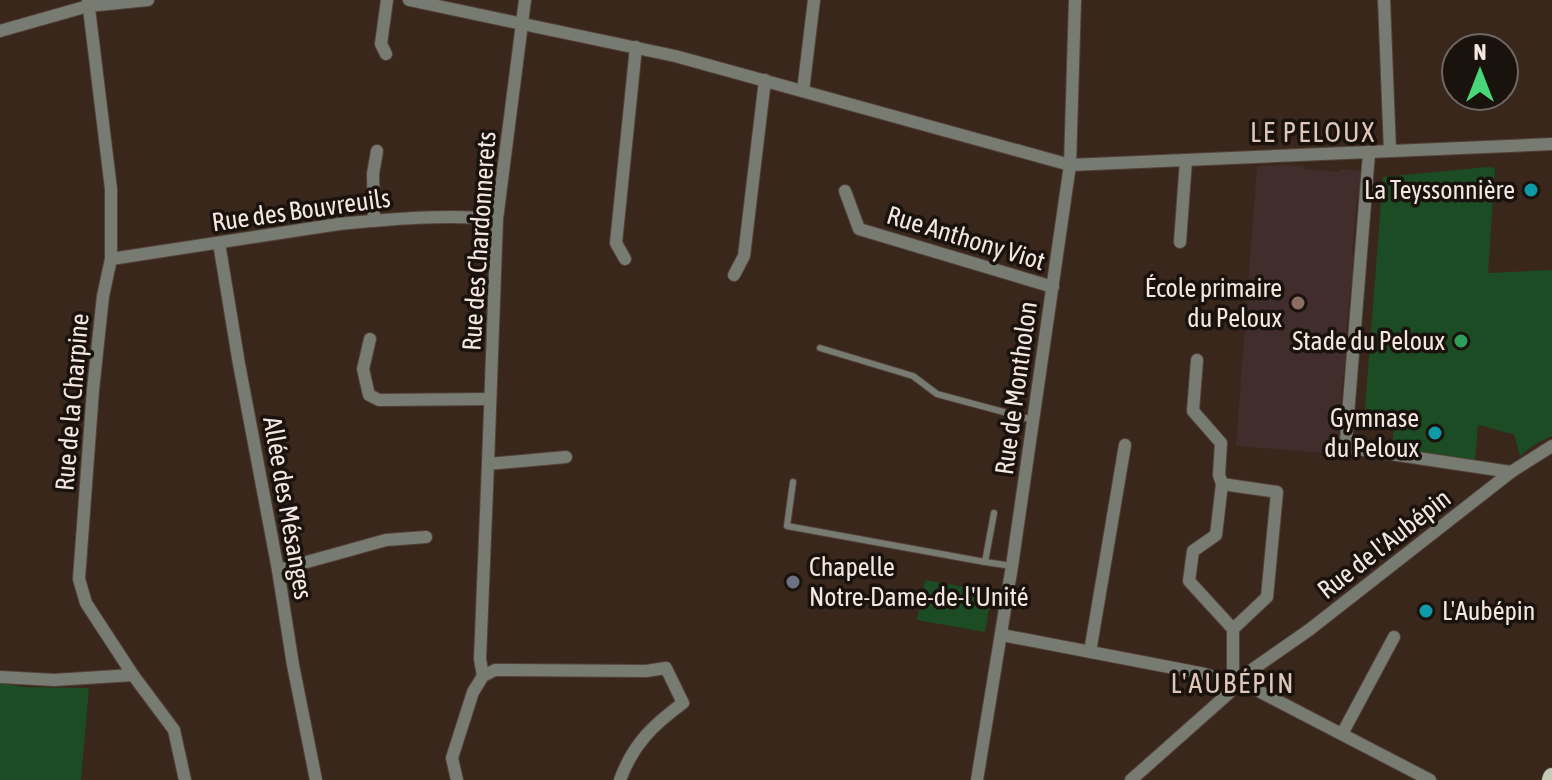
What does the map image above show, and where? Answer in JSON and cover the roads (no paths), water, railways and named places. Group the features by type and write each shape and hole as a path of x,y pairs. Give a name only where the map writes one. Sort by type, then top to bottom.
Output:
{"street":[{"path":"0,30 88,3 148,0"},
{"path":"386,54 381,44 387,0"},
{"path":"409,0 675,56 1070,165 1552,144"},
{"name":"Rue des Chardonnerets","path":"483,676 480,659 497,219 525,0"},
{"path":"803,91 814,0"},
{"name":"Rue de Montholon","path":"977,780 1002,635 1070,165 1075,0"},
{"path":"1384,0 1390,151"},
{"name":"Rue de la Charpine","path":"88,3 111,189 111,259 103,296 93,390 79,579 86,603 174,730 185,780"},
{"path":"625,259 616,243 636,47"},
{"path":"734,275 744,256 765,80"},
{"path":"374,221 373,174 377,151"},
{"path":"1369,153 1346,440 1351,448 1511,472"},
{"path":"1180,242 1186,160"},
{"name":"Rue Anthony Viot","path":"845,191 859,229 1053,287"},
{"name":"Rue des Bouvreuils","path":"111,259 339,224 469,216 497,219"},
{"name":"Allée des Mésanges","path":"219,243 316,780"},
{"path":"370,339 363,369 369,395 379,400 490,399"},
{"path":"1197,360 1193,411 1221,443 1219,475 1222,484 1216,535 1193,551 1189,581 1233,629 1240,677 1240,691 1233,694 1223,688 1221,680 1226,673 1240,677 1430,780"},
{"path":"1090,652 1125,445"},
{"name":"Rue de l'Aubépin","path":"1240,677 1309,630 1511,472 1552,446"},
{"path":"488,464 566,457"},
{"path":"1222,484 1277,492 1267,597 1233,629"},
{"path":"278,570 386,540 426,537"},
{"path":"1002,635 1205,674 1221,680"},
{"path":"1342,734 1394,637"},
{"path":"457,780 452,758 473,692 483,676 495,670 646,671 666,668 683,703 640,741 620,780"},
{"path":"0,677 54,680 133,675"},
{"path":"1131,780 1229,693"}],"lane":[{"path":"820,348 913,376 937,394 1033,420"},
{"path":"793,482 787,526 1012,566"},
{"path":"985,562 994,513"}],"place":[{"name":"La Teyssonnière","path":"1531,190"},
{"name":"École primaire du Peloux","path":"1298,303"},
{"name":"Stade du Peloux","path":"1461,341"},
{"name":"Gymnase du Peloux","path":"1435,433"},
{"name":"Chapelle Notre-Dame-de-l'Unité","path":"793,582"},
{"name":"L'Aubépin","path":"1426,611"}],"district":[{"name":"LE PELOUX","path":"1313,132"},
{"name":"L'AUBÉPIN","path":"1233,683"}]}
